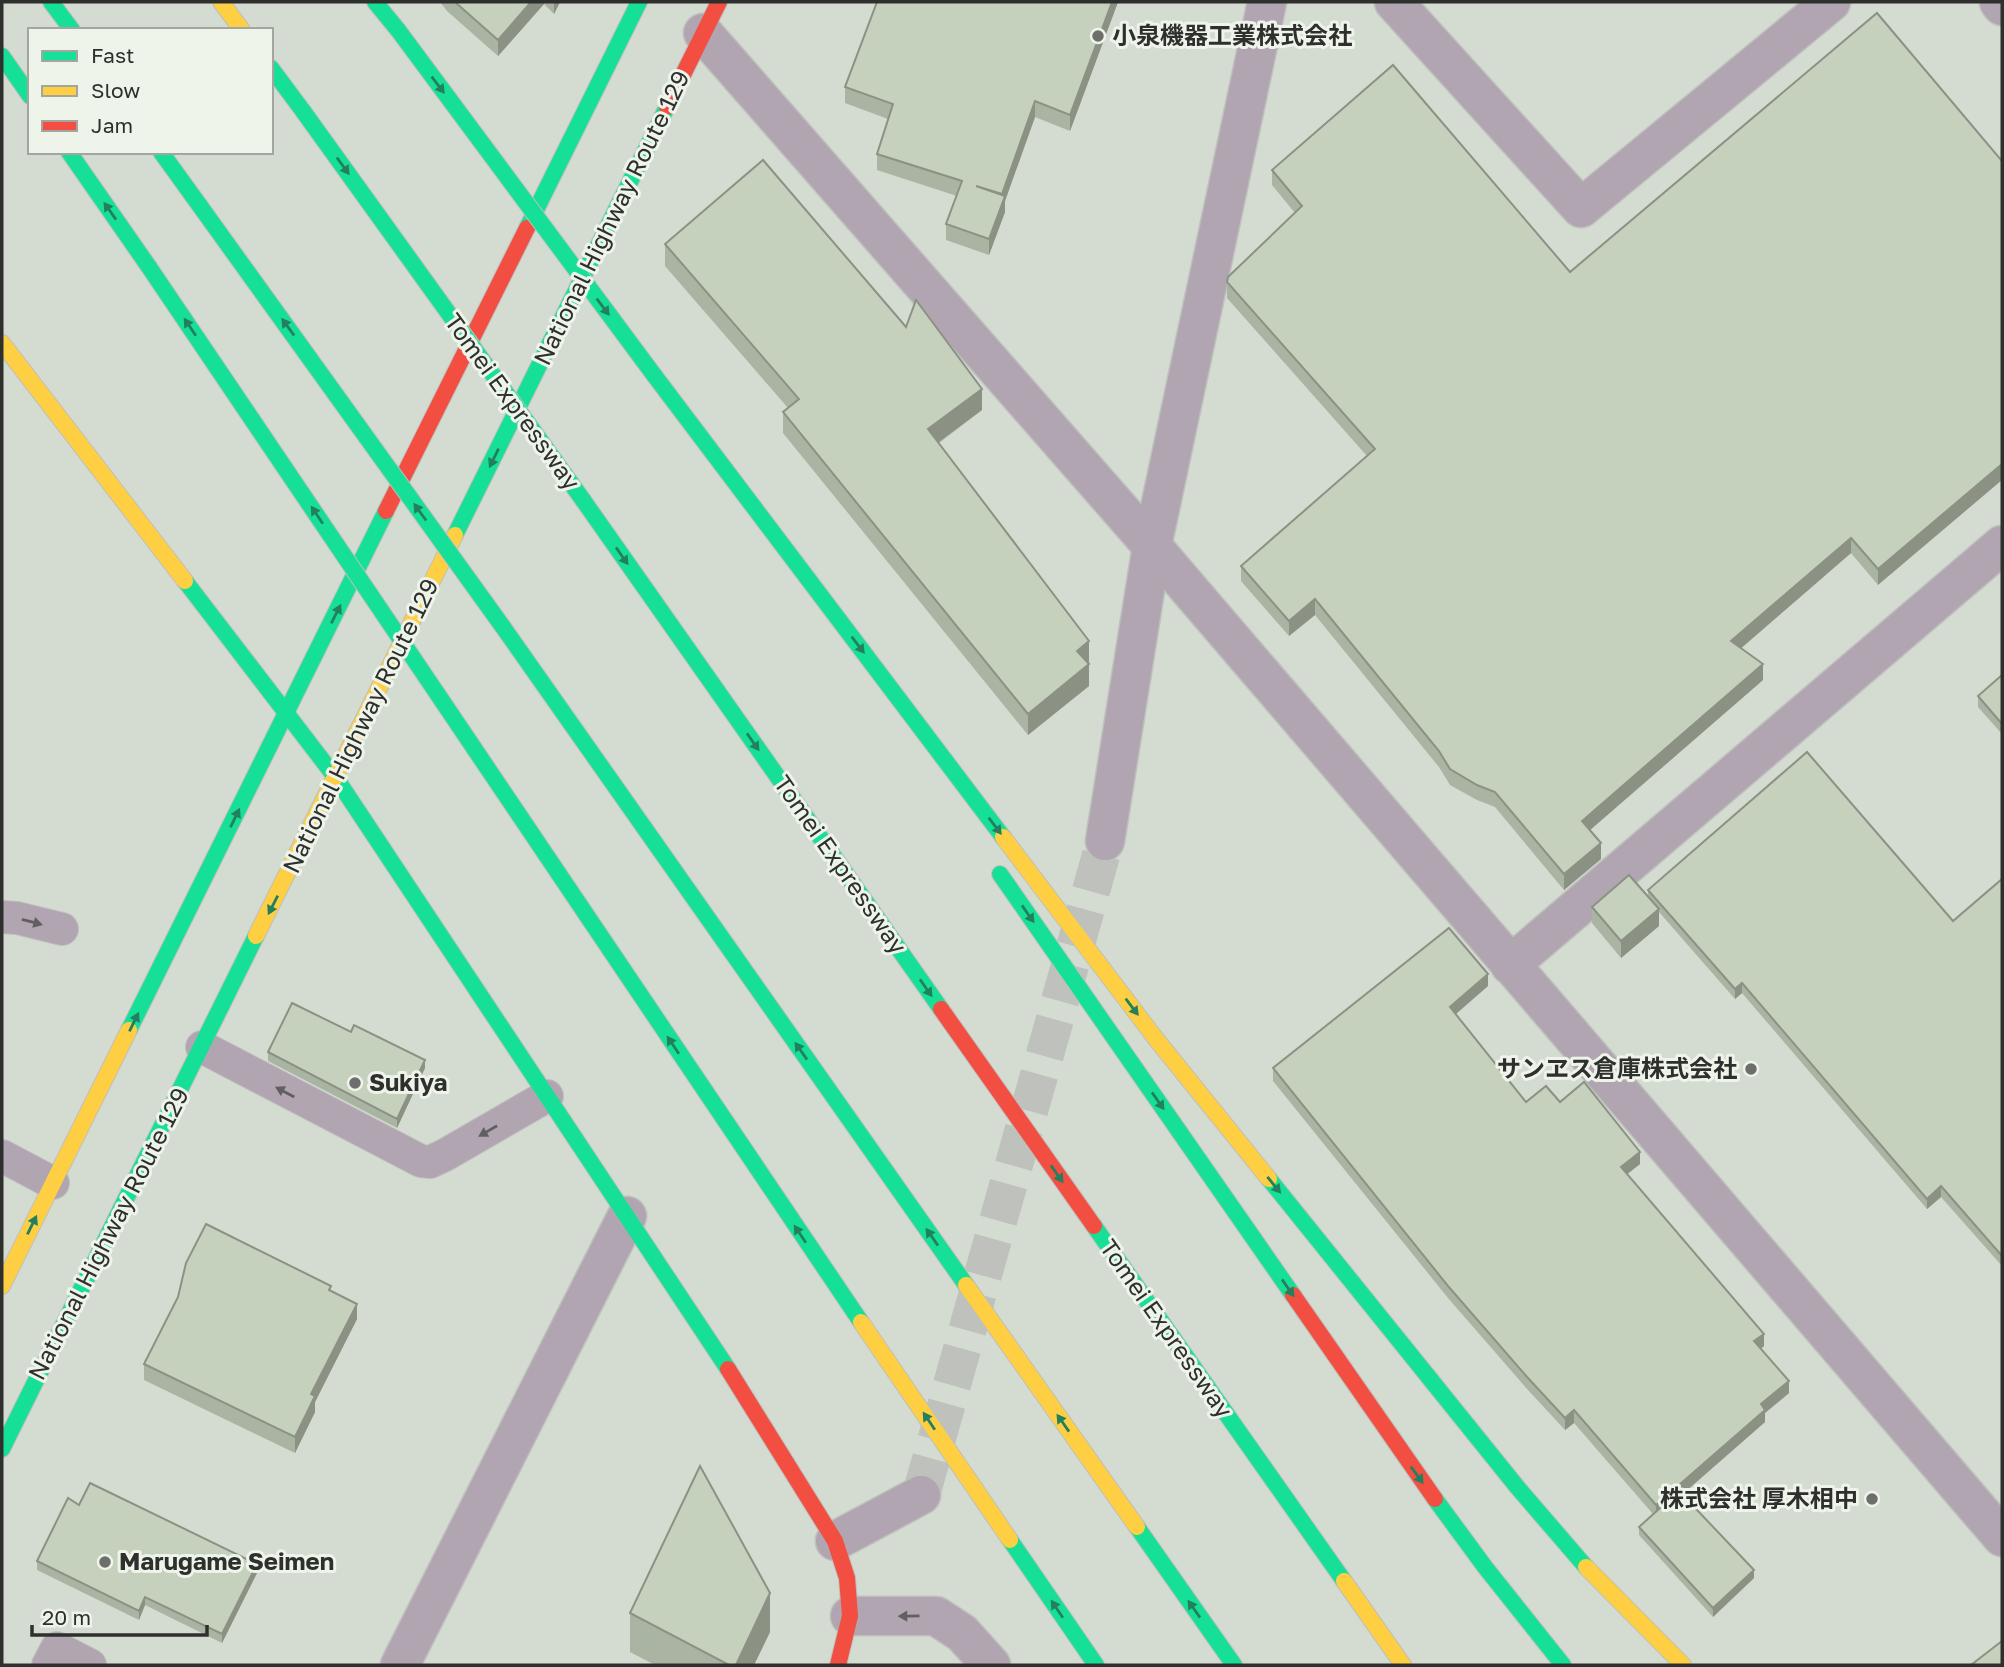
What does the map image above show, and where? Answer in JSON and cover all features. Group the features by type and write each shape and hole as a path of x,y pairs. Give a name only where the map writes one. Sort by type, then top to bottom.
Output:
{"main road":[{"path":"51,2 70,28"},
{"path":"221,2 240,28"},
{"path":"375,2 1156,1039 1518,1488 1586,1567 1683,1665"},
{"path":"2,1286 639,2"},
{"name":"National Highway Route 129","path":"2,1449 711,17"},
{"path":"2,55 28,93"},
{"name":"Tomei Expressway","path":"273,71 583,500 1404,1665"},
{"path":"70,154 775,1197 1096,1665"},
{"path":"162,154 503,627 1234,1665"},
{"path":"2,343 336,778 734,1378 835,1541 847,1578 850,1616 838,1665"},
{"path":"654,375 883,706"},
{"path":"994,865 1413,1469 1485,1567 1563,1665"}],"street":[{"path":"1105,841 1152,547 1267,2"},
{"path":"1394,2 1581,208 1831,2"},
{"path":"711,17 1152,547 2002,1537"},
{"path":"1510,965 2002,545"},
{"path":"400,1665 627,1216"},
{"path":"835,1541 921,1495"},
{"path":"850,1616 936,1616 962,1633 991,1665"}],"lane":[{"path":"2,917 62,929"},
{"path":"202,1047 421,1161 430,1162 445,1155 547,1096"},
{"path":"2,1156 53,1182"},
{"path":"48,1665 57,1648 90,1665"}],"shaded area":[{"path":"2,2 2002,2 2002,1665 2,1665"}],"building":[{"path":"455,2 531,2 498,40"},
{"path":"877,2 1112,2 1070,115 1035,101 1002,194 976,186 1005,196 989,239 946,224 962,181 877,154 893,104 845,87"},
{"path":"1877,13 2002,161 2002,464 1878,569 1851,538 1731,641 1763,664 1582,821 1601,843 1564,874 1495,792 1450,769 1439,751 1315,599 1289,621 1241,566 1375,449 1227,282 1228,277 1302,206 1272,170 1393,65 1570,272"},
{"path":"763,160 906,327 916,300 982,389 928,429 1089,641 1077,651 1089,664 1028,714 783,412 799,399 665,244"},
{"path":"2002,675 2002,724 1978,696"},
{"path":"1807,752 1953,921 2002,879 2002,1256 1941,1186 1927,1199 1742,983 1735,989 1648,890"},
{"path":"1629,875 1659,909 1621,941 1592,907"},
{"path":"1449,928 1488,974 1450,1007 1526,1102 1546,1086 1560,1102 1584,1082 1640,1152 1621,1167 1764,1334 1754,1341 1789,1381 1761,1404 1765,1410 1656,1505 1574,1410 1565,1418 1528,1378 1448,1286 1273,1068"},
{"name":"Sukiya","path":"292,1003 351,1032 354,1025 425,1060 397,1119 268,1052"},
{"path":"206,1224 331,1286 329,1290 357,1304 311,1394 315,1396 295,1437 144,1364 178,1297 186,1263"},
{"path":"700,1466 770,1593 736,1665 729,1665 630,1613"},
{"path":"90,1483 257,1564 222,1634 145,1597 139,1611 37,1561 68,1498 79,1505"},
{"path":"1679,1491 1754,1570 1713,1608 1639,1527"},
{"path":"2002,1641 2002,1665 1971,1665"}],"tunnel":[{"path":"921,1495 1105,841"}],"traffic: fast":[{"path":"51,2 70,28"},
{"path":"375,2 398,30"},
{"path":"527,228 639,2"},
{"path":"398,30 654,375"},
{"path":"2,56 28,93"},
{"path":"273,71 303,111"},
{"path":"455,535 667,107"},
{"path":"303,111 583,500"},
{"path":"70,154 149,267"},
{"path":"162,154 200,206"},
{"path":"200,206 503,627"},
{"path":"149,267 451,714"},
{"path":"654,375 1003,837"},
{"path":"583,500 941,1009"},
{"path":"129,1030 386,511"},
{"path":"185,581 336,778 728,1369"},
{"path":"503,627 966,1285"},
{"path":"451,714 861,1322"},
{"path":"1000,874 1293,1295"},
{"path":"2,1449 256,936"},
{"path":"1269,1179 1518,1488 1586,1567"},
{"path":"1094,1226 1344,1581"},
{"path":"1435,1499 1563,1665"},
{"path":"1137,1527 1234,1665"},
{"path":"1010,1540 1096,1665"}],"traffic: slow":[{"path":"221,2 240,28"},
{"path":"2,343 185,581"},
{"path":"256,936 455,535"},
{"path":"1003,837 1156,1039 1269,1179"},
{"path":"2,1286 129,1030"},
{"path":"966,1285 1137,1527"},
{"path":"861,1322 1010,1540"},
{"path":"1586,1567 1683,1665"},
{"path":"1344,1581 1403,1665"}],"traffic: jam":[{"path":"667,107 719,2"},
{"path":"386,511 527,228"},
{"path":"941,1009 1094,1226"},
{"path":"1293,1295 1435,1499"},
{"path":"728,1369 835,1541 847,1578 850,1616 838,1665"}],"place":[{"name":"小泉機器工業株式会社","path":"1098,36"},
{"name":"サンヱス倉庫株式会社","path":"1751,1069"},
{"name":"Sukiya","path":"355,1083"},
{"name":"株式会社 厚木相中","path":"1872,1499"},
{"name":"Marugame Seimen","path":"105,1562"}]}
